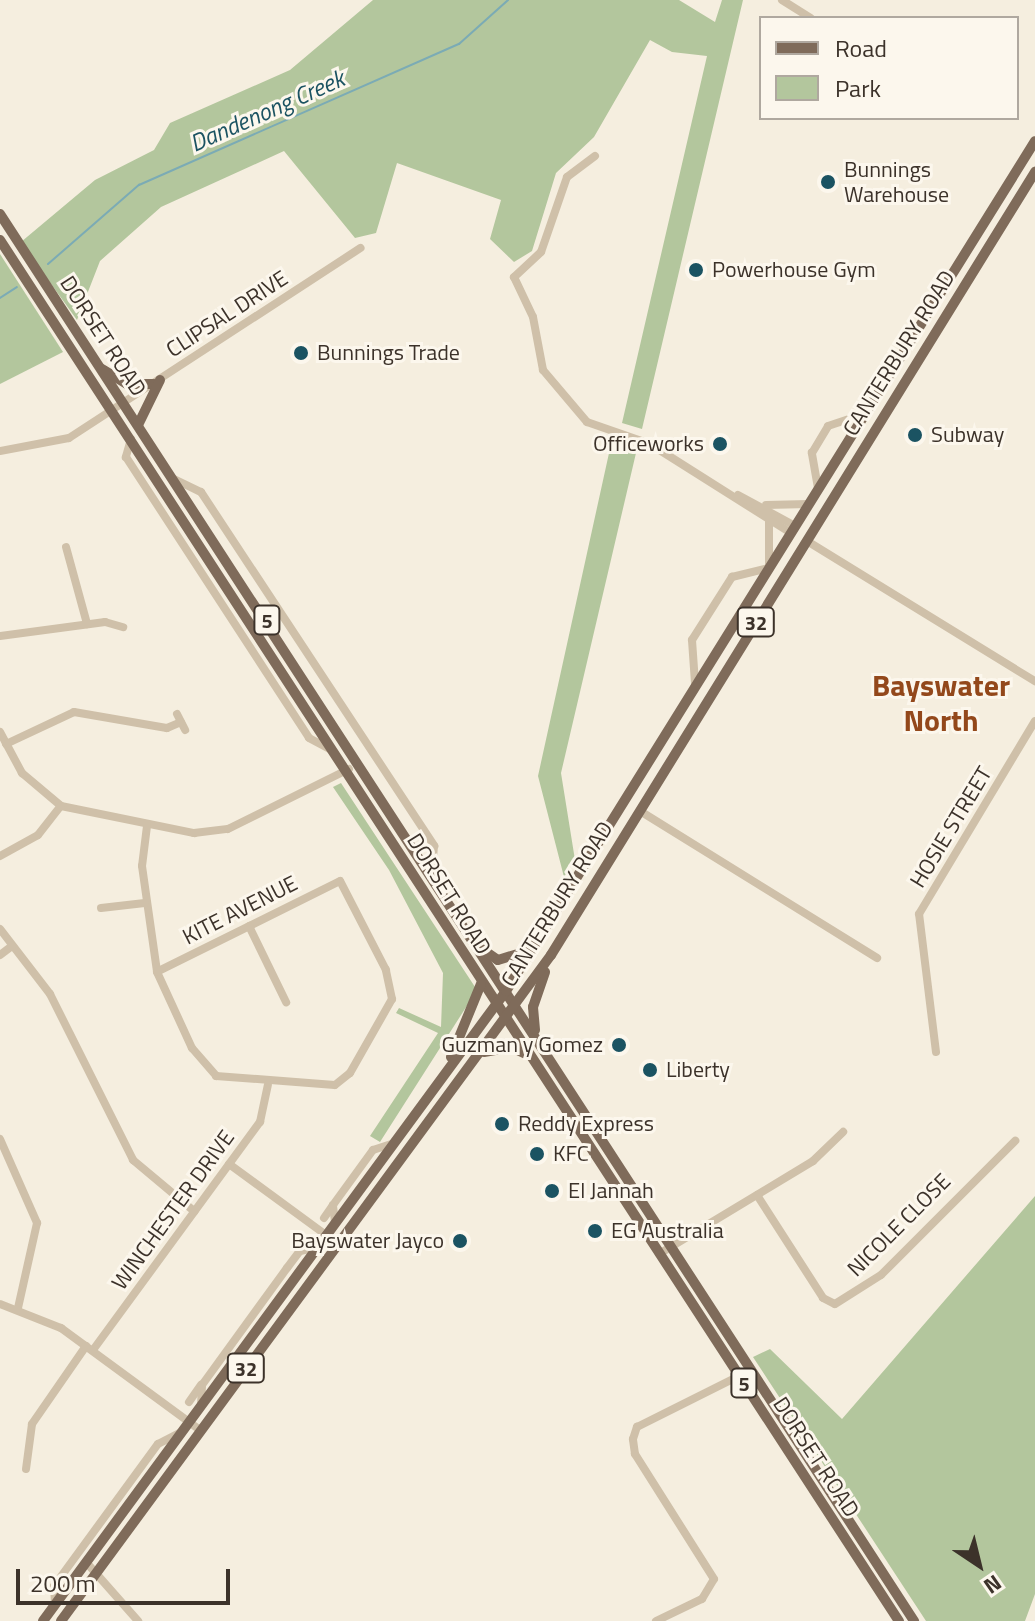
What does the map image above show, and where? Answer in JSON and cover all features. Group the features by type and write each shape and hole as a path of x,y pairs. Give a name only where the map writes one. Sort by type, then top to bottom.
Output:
{"main road":[{"name":"CANTERBURY ROAD","path":"43,1621 506,991 1035,141"},
{"name":"CANTERBURY ROAD","path":"61,1621 484,1052 551,955 1035,172"},
{"name":"DORSET ROAD","path":"0,214 122,404 432,870 506,991 914,1621"},
{"name":"DORSET ROAD","path":"0,240 899,1621"},
{"path":"934,302 952,307"},
{"path":"100,368 127,384 157,382 138,425"},
{"path":"793,530 807,541"},
{"path":"680,715 694,723"},
{"path":"477,945 507,960 533,947"},
{"path":"536,1035 533,1007 551,955"},
{"path":"436,1087 480,1002 481,983"},
{"path":"484,1052 511,1047 528,1055"},
{"path":"326,1235 339,1245"},
{"path":"739,1376 750,1368"}],"street":[{"path":"786,1 808,16"},
{"path":"595,156 567,177 541,252 514,277 533,317 541,366 587,422 650,444 719,486 757,503 791,509 809,504"},
{"name":"CLIPSAL DRIVE","path":"0,451 59,443 361,248"},
{"path":"819,489 812,453 828,426 867,413"},
{"name":"DORSET ROAD","path":"174,479 201,492 434,846 432,870"},
{"path":"733,493 769,519 793,530"},
{"path":"757,503 793,530"},
{"path":"691,697 695,635 732,577 769,568 769,519"},
{"path":"807,541 1035,681"},
{"path":"66,547 87,624"},
{"path":"0,636 87,624 123,627"},
{"path":"295,664 299,643"},
{"path":"6,744 74,712 167,728 181,722"},
{"name":"HOSIE STREET","path":"936,1052 919,914 1035,721"},
{"path":"0,732 31,784 61,806 147,826 228,829 360,761"},
{"path":"0,856 38,835 61,806"},
{"path":"640,811 877,958"},
{"path":"147,826 145,903 157,972 209,1071 225,1081 268,1085"},
{"name":"KITE AVENUE","path":"157,972 340,881 386,970 389,1009 343,1081 268,1085"},
{"path":"101,908 145,903"},
{"path":"249,926 286,1002"},
{"path":"0,929 50,994 133,1160 194,1211"},
{"path":"0,955 12,946"},
{"name":"WINCHESTER DRIVE","path":"26,1469 32,1424 260,1122 268,1085"},
{"path":"659,1254 813,1161 843,1132"},
{"path":"0,1139 37,1223 18,1308"},
{"name":"NICOLE CLOSE","path":"757,1195 823,1298 835,1304 881,1275 1015,1141"},
{"name":"CANTERBURY ROAD","path":"324,1218 373,1150 392,1144"},
{"path":"229,1164 326,1235"},
{"path":"333,1205 335,1222"},
{"name":"CANTERBURY ROAD","path":"189,1402 298,1253 316,1248"},
{"path":"0,1304 18,1308 89,1348 202,1429"},
{"path":"656,1621 702,1599 714,1579 635,1454 633,1439 637,1427 739,1376"},
{"path":"201,1405 202,1385"},
{"name":"CANTERBURY ROAD","path":"55,1605 63,1574 158,1444 180,1433"},
{"path":"86,1562 98,1571 138,1621"}],"green space":[{"path":"373,0 679,0 715,22 722,0 743,0 642,429 622,423 707,56 672,52 650,40 594,137 556,173 532,251 514,262 490,239 501,200 397,163 376,233 355,238 284,151 161,207 100,261 77,320 21,242 95,180 154,150 170,123 290,70"},
{"path":"0,254 63,352 0,384"},
{"path":"611,444 636,453 561,773 575,860 564,877 538,776"},
{"path":"341,783 477,990 380,1142 370,1136 438,1033 396,1013 399,1008 441,1027 443,973 389,870 333,787"},
{"path":"1035,1196 1035,1594 1025,1621 926,1621 753,1357 770,1349 842,1419"}],"waterway":[{"name":"Dandenong Creek","path":"48,264 139,185 459,44 508,0"},
{"name":"Dandenong Creek","path":"0,298 17,287"}],"place":[{"name":"Bunnings Warehouse","path":"828,182"},
{"name":"Powerhouse Gym","path":"696,270"},
{"name":"Bunnings Trade","path":"301,353"},
{"name":"Subway","path":"915,435"},
{"name":"Officeworks","path":"720,444"},
{"name":"Guzman y Gomez","path":"619,1045"},
{"name":"Liberty","path":"650,1070"},
{"name":"Reddy Express","path":"502,1124"},
{"name":"KFC","path":"537,1154"},
{"name":"El Jannah","path":"552,1191"},
{"name":"EG Australia","path":"595,1231"},
{"name":"Bayswater Jayco","path":"460,1241"}],"district":[{"name":"Bayswater North","path":"941,702"}]}
